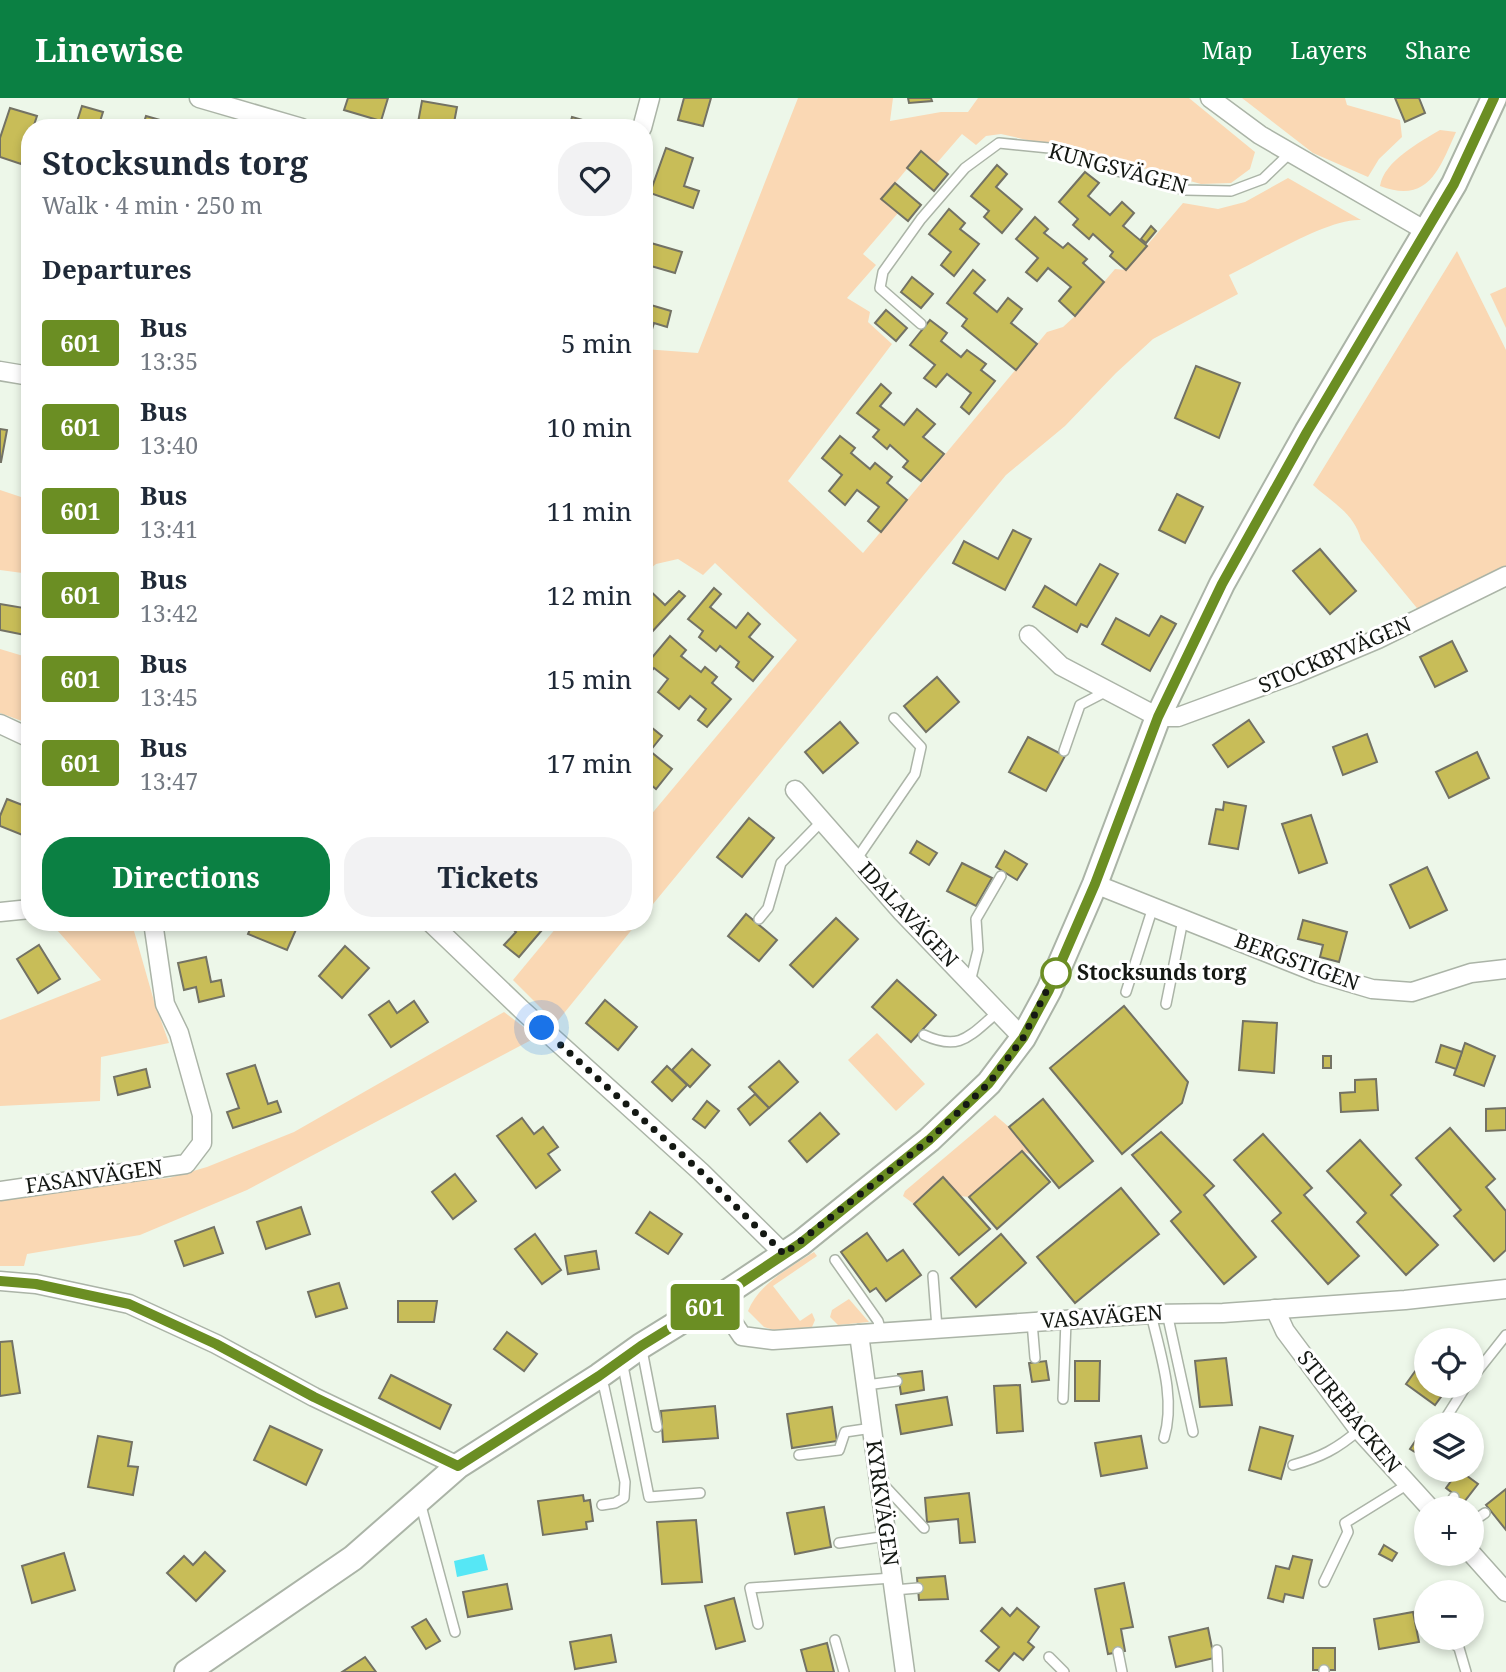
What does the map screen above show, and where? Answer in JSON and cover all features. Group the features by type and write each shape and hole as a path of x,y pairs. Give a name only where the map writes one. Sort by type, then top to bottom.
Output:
{"street":[{"path":"199,98 271,119"},
{"path":"644,119 650,98"},
{"path":"1210,98 1260,135 1426,231"},
{"path":"187,1672 353,1558 458,1466 784,1254 929,1140 989,1083 1023,1038 1049,990 1095,884 1158,717 1222,584 1463,169 1494,98"},
{"path":"0,371 21,374"},
{"name":"STOCKBYVÄGEN","path":"1158,717 1178,717 1295,674 1378,639 1506,576"},
{"path":"1029,635 1061,666 1158,717"},
{"path":"0,724 21,734"},
{"name":"IDALAVÄGEN","path":"795,790 856,860 1023,1038"},
{"name":"BERGSTIGEN","path":"1095,884 1318,973 1372,989 1412,992 1471,973 1506,969"},
{"path":"0,912 21,910"},
{"name":"FASANVÄGEN","path":"0,1191 186,1164 202,1143 202,1115 179,1033 165,1004 154,931"},
{"path":"439,931 522,1010 701,1172 784,1254"},
{"path":"0,1280 36,1284 129,1304 216,1344 314,1397 458,1466"},
{"name":"VASAVÄGEN","path":"717,1299 742,1336 773,1340 1159,1313 1223,1313 1405,1300 1506,1289"},
{"name":"STUREBACKEN","path":"1275,1309 1285,1331 1359,1430 1419,1496"},
{"name":"KYRKVÄGEN","path":"859,1335 905,1672"},
{"path":"1483,1566 1506,1592"}],"lane":[{"name":"KUNGSVÄGEN","path":"921,324 880,288 883,272 921,219 965,168 999,143 1049,148 1185,190 1231,191 1263,178 1290,153"},
{"path":"1064,751 1080,705 1108,691"},
{"path":"856,860 915,774 920,747 894,718"},
{"path":"759,919 768,908 781,863 822,821"},
{"path":"970,982 978,950 976,919 1001,876"},
{"path":"1126,992 1153,908"},
{"path":"1166,1004 1185,921"},
{"path":"924,1035 943,1044 963,1040 998,1012"},
{"path":"835,1259 878,1321 881,1332"},
{"path":"933,1276 937,1328"},
{"path":"1159,1313 1193,1432"},
{"path":"1159,1313 1169,1407 1164,1438"},
{"path":"1063,1399 1066,1321"},
{"path":"1032,1322 1035,1358"},
{"path":"1484,1363 1506,1335"},
{"path":"631,1353 647,1366 657,1427"},
{"path":"631,1353 649,1497 700,1493"},
{"path":"599,1376 604,1387 625,1482 624,1498 602,1505"},
{"path":"866,1385 897,1381"},
{"path":"800,1455 839,1450 845,1432 872,1428"},
{"path":"1293,1465 1318,1458 1337,1448 1359,1430"},
{"path":"879,1479 924,1528"},
{"path":"1324,1582 1348,1532 1345,1523 1408,1483"},
{"path":"419,1498 455,1632"},
{"path":"839,1543 887,1536"},
{"path":"758,1624 750,1587 893,1584 918,1588"},
{"path":"835,1640 844,1672"},
{"path":"1217,1650 1218,1672"},
{"path":"1460,1650 1466,1672"},
{"path":"1118,1651 1122,1672"},
{"path":"1049,1657 1064,1672"}],"shaded area":[{"path":"798,98 893,98 890,121 941,112 968,112 978,98 1189,98 1255,152 1250,169 1231,183 1201,184 1103,157 1001,134 986,136 976,145 962,134 936,164 921,152 882,199 898,213 863,254 876,265 847,298 870,312 868,322 892,344 788,481 863,553 1047,332 1063,327 1075,316 1115,269 1126,270 1183,203 1218,209 1245,202 1288,178 1361,220 1347,221 1313,233 1229,275 1238,294 1153,339 1065,426 1006,475 653,904 653,812 797,640 715,563 703,575 678,559 653,566 653,350 698,353"},
{"path":"1242,98 1345,98 1347,105 1400,120 1402,137 1379,159 1368,177 1313,153"},
{"path":"1440,130 1456,132 1444,159 1430,180 1421,187 1410,190 1380,186 1395,160"},
{"path":"1457,251 1506,350 1506,566 1421,613 1361,540 1354,523 1313,485"},
{"path":"1506,287 1506,328 1490,294"},
{"path":"0,490 21,497 21,573 0,570"},
{"path":"0,649 21,655 21,721 0,713"},
{"path":"58,931 134,931 169,1043 101,1057 100,1101 0,1106 0,1020 101,980"},
{"path":"554,931 631,931 556,1023 513,980"},
{"path":"504,1012 537,1037 247,1190 140,1235 27,1254 24,1266 0,1266 0,1196 169,1178 207,1167 294,1132"},
{"path":"877,1033 925,1084 896,1111 848,1060"},
{"path":"995,1115 1009,1127 1032,1155 1021,1151 969,1197 960,1196 943,1177 914,1204 903,1196 905,1191"},
{"path":"814,1252 817,1256 773,1286 800,1321 812,1313 815,1320 812,1327 774,1330 764,1327 748,1311 753,1301 776,1277"},
{"path":"849,1299 869,1322 838,1325 830,1317 832,1310"}],"water":[{"path":"484,1554 488,1570 457,1577 454,1561"}],"building":[{"path":"348,98 388,98 382,119 344,110"},
{"path":"684,98 711,98 703,126 678,120"},
{"path":"908,98 931,98 932,101 909,103"},
{"path":"1395,98 1419,98 1425,113 1405,122"},
{"path":"422,101 457,107 455,119 419,119"},
{"path":"82,106 103,112 101,119 78,119"},
{"path":"10,108 37,116 36,119 21,119 21,164 0,157 0,138"},
{"path":"666,148 693,158 684,186 699,191 693,208 653,194 653,185"},
{"path":"921,151 948,174 934,191 907,168"},
{"path":"997,165 1007,174 996,187 1022,209 1002,233 984,217 989,211 971,196"},
{"path":"1085,172 1099,183 1088,196 1110,215 1122,202 1134,213 1123,226 1147,246 1126,270 1110,256 1113,252 1093,234 1089,239 1073,225 1078,219 1059,202"},
{"path":"895,183 921,205 908,221 881,199"},
{"path":"949,209 965,223 960,229 979,244 954,276 941,265 951,252 929,234"},
{"path":"1035,217 1048,229 1044,233 1063,248 1068,243 1087,259 1083,263 1104,282 1075,316 1059,301 1071,287 1048,268 1037,281 1026,272 1038,258 1016,239"},
{"path":"1151,226 1156,231 1146,243 1141,239"},
{"path":"653,244 682,252 675,273 653,267"},
{"path":"973,270 985,280 974,293 997,312 1008,298 1022,309 1011,323 1037,344 1016,370 962,326 967,319 947,303"},
{"path":"912,277 933,294 921,308 901,292"},
{"path":"653,306 671,311 667,327 654,323 653,326"},
{"path":"886,310 907,328 896,341 875,323"},
{"path":"930,320 947,333 941,341 961,357 967,350 986,364 981,370 995,381 969,414 961,407 971,393 947,374 936,387 924,378 935,365 910,345"},
{"path":"1196,366 1240,383 1219,438 1175,418"},
{"path":"881,384 891,393 880,406 904,425 917,409 935,424 923,437 944,454 921,481 903,467 908,461 890,445 887,449 873,437 879,430 857,413"},
{"path":"0,429 7,430 1,462 0,462"},
{"path":"840,436 855,448 851,453 870,469 875,463 892,477 887,483 907,500 881,532 868,521 879,507 857,490 845,505 829,491 842,475 822,458"},
{"path":"1177,494 1203,507 1185,543 1159,530"},
{"path":"1013,530 1031,539 1005,590 953,563 964,541 998,559"},
{"path":"1320,549 1356,591 1330,614 1293,571"},
{"path":"1100,564 1118,574 1087,627 1081,624 1077,632 1033,607 1045,586 1076,605"},
{"path":"714,588 721,594 710,607 736,628 748,613 760,624 749,637 773,657 753,681 736,667 739,662 720,646 716,651 699,637 703,631 688,619"},
{"path":"679,591 685,596 653,631 653,594 665,605"},
{"path":"0,604 21,608 21,634 0,630"},
{"path":"1161,616 1176,624 1150,671 1102,644 1116,618 1149,636"},
{"path":"670,636 686,650 681,656 701,672 705,667 717,677 712,683 731,699 707,727 698,720 706,709 690,696 679,709 658,692 668,679 653,669 653,656"},
{"path":"1452,641 1467,671 1435,687 1420,657"},
{"path":"937,677 959,702 926,732 904,706"},
{"path":"1249,720 1264,742 1228,767 1213,745"},
{"path":"840,722 858,743 823,773 805,752"},
{"path":"653,729 662,736 653,747"},
{"path":"1367,734 1377,762 1343,775 1333,747"},
{"path":"1028,737 1065,756 1046,791 1009,772"},
{"path":"1477,752 1489,778 1449,798 1436,772"},
{"path":"653,753 672,769 656,789 653,786"},
{"path":"7,799 21,804 21,834 0,826 0,816"},
{"path":"1224,802 1246,806 1238,849 1209,844 1216,809 1223,810"},
{"path":"1311,815 1327,863 1299,873 1282,824"},
{"path":"749,818 774,838 742,877 717,857"},
{"path":"917,841 937,853 929,865 910,853"},
{"path":"1005,851 1027,864 1017,880 996,867"},
{"path":"962,863 992,878 976,906 947,891"},
{"path":"1427,867 1447,910 1410,928 1390,885"},
{"path":"746,914 777,940 759,961 728,936"},
{"path":"836,918 858,939 813,987 790,965"},
{"path":"1303,920 1347,932 1339,962 1320,957 1323,945 1298,939"},
{"path":"249,931 295,931 287,950 248,934"},
{"path":"541,931 519,957 504,945 516,932"},
{"path":"39,945 60,979 38,993 17,959"},
{"path":"345,946 369,968 342,998 319,976"},
{"path":"206,957 211,982 221,980 224,996 199,1002 196,987 184,990 178,963"},
{"path":"897,980 936,1015 911,1042 872,1007"},
{"path":"605,1000 637,1027 618,1050 586,1023"},
{"path":"389,1001 397,1013 414,1001 428,1022 391,1047 369,1015"},
{"path":"1124,1006 1188,1082 1182,1103 1122,1154 1050,1068"},
{"path":"1243,1021 1277,1023 1274,1073 1239,1070"},
{"path":"1465,1043 1495,1056 1484,1086 1454,1075"},
{"path":"1441,1045 1462,1052 1456,1069 1436,1062"},
{"path":"692,1049 710,1065 690,1087 672,1070"},
{"path":"1323,1056 1331,1056 1331,1068 1323,1068"},
{"path":"779,1061 798,1082 769,1108 749,1087"},
{"path":"255,1065 268,1104 277,1101 281,1112 233,1128 227,1112 239,1108 227,1074"},
{"path":"667,1066 687,1085 672,1101 652,1082"},
{"path":"146,1069 150,1087 118,1095 114,1077"},
{"path":"1376,1079 1378,1110 1341,1112 1340,1093 1355,1092 1355,1080"},
{"path":"755,1094 769,1108 750,1125 738,1109"},
{"path":"1043,1099 1093,1161 1059,1188 1009,1127"},
{"path":"707,1101 719,1111 705,1128 693,1119"},
{"path":"1506,1108 1506,1130 1486,1131 1486,1109"},
{"path":"820,1113 839,1134 807,1162 789,1141"},
{"path":"522,1118 534,1134 543,1127 558,1147 548,1154 560,1170 536,1188 497,1136"},
{"path":"1450,1128 1495,1179 1486,1187 1506,1211 1506,1250 1494,1261 1454,1216 1461,1210 1416,1158"},
{"path":"1161,1132 1214,1186 1204,1195 1256,1257 1224,1284 1171,1221 1181,1212 1132,1155"},
{"path":"1263,1134 1312,1188 1304,1195 1359,1256 1328,1284 1272,1221 1281,1213 1234,1160"},
{"path":"1360,1140 1401,1185 1391,1195 1438,1245 1406,1275 1357,1222 1366,1213 1327,1171"},
{"path":"1022,1151 1050,1182 997,1229 969,1197"},
{"path":"455,1174 476,1201 453,1219 432,1192"},
{"path":"943,1177 990,1229 959,1255 914,1204"},
{"path":"1121,1188 1159,1234 1075,1303 1037,1257"},
{"path":"301,1207 310,1234 266,1249 257,1222"},
{"path":"650,1212 682,1234 668,1254 636,1233"},
{"path":"214,1227 223,1253 184,1266 175,1241"},
{"path":"867,1233 887,1261 903,1250 921,1275 886,1301 876,1288 870,1292 841,1252"},
{"path":"535,1234 561,1270 542,1284 515,1249"},
{"path":"1001,1234 1026,1263 976,1307 951,1278"},
{"path":"596,1251 599,1269 568,1274 565,1256"},
{"path":"339,1283 347,1308 316,1317 308,1292"},
{"path":"398,1301 437,1301 434,1322 398,1322"},
{"path":"507,1332 537,1354 524,1371 494,1349"},
{"path":"12,1341 20,1393 0,1396 0,1342"},
{"path":"1226,1358 1232,1405 1200,1407 1195,1361"},
{"path":"1046,1361 1049,1380 1032,1382 1029,1363"},
{"path":"1075,1361 1100,1361 1099,1401 1075,1401"},
{"path":"922,1371 924,1390 901,1394 898,1374"},
{"path":"1414,1373 1414,1390 1406,1384"},
{"path":"391,1375 451,1405 440,1429 379,1398"},
{"path":"1020,1385 1023,1431 997,1433 994,1386"},
{"path":"947,1397 952,1425 901,1434 896,1405"},
{"path":"1425,1398 1440,1398 1435,1405"},
{"path":"715,1406 718,1438 663,1442 661,1411"},
{"path":"832,1407 837,1441 792,1448 787,1414"},
{"path":"270,1426 322,1450 306,1485 254,1460"},
{"path":"1260,1427 1293,1436 1281,1479 1249,1470"},
{"path":"98,1436 132,1442 128,1466 138,1467 133,1495 88,1487"},
{"path":"1141,1436 1147,1468 1101,1476 1095,1443"},
{"path":"1450,1482 1478,1484 1469,1496 1456,1496 1446,1488"},
{"path":"1506,1489 1506,1530 1486,1505"},
{"path":"969,1493 975,1542 960,1543 958,1519 927,1522 925,1498"},
{"path":"583,1495 584,1501 590,1500 593,1521 586,1522 587,1529 543,1535 538,1501"},
{"path":"824,1507 831,1547 795,1554 787,1513"},
{"path":"696,1520 702,1582 662,1584 657,1522"},
{"path":"1384,1545 1397,1553 1392,1561 1379,1554"},
{"path":"205,1552 225,1571 196,1601 167,1573 184,1556 193,1565"},
{"path":"64,1553 75,1590 32,1603 22,1566"},
{"path":"1293,1556 1312,1560 1303,1598 1285,1594 1283,1602 1268,1598 1276,1566 1289,1569"},
{"path":"945,1576 948,1599 919,1600 917,1578"},
{"path":"1124,1583 1133,1627 1121,1629 1125,1651 1108,1654 1095,1589"},
{"path":"507,1584 512,1609 468,1617 463,1592"},
{"path":"734,1598 745,1641 716,1649 705,1606"},
{"path":"1002,1608 1010,1616 1017,1608 1039,1627 1028,1642 1034,1647 1023,1660 1014,1653 999,1671 986,1661 999,1647 981,1631"},
{"path":"1413,1612 1414,1643 1379,1649 1374,1619"},
{"path":"426,1619 440,1641 426,1649 412,1627"},
{"path":"1208,1628 1214,1658 1176,1667 1169,1637"},
{"path":"611,1635 616,1662 575,1669 570,1642"},
{"path":"827,1643 834,1672 807,1672 801,1650"},
{"path":"1313,1648 1335,1648 1335,1670 1313,1670"},
{"path":"365,1657 376,1672 342,1672"}],"bus line":[{"name":"601","path":"0,1281 36,1284 129,1304 216,1344 314,1397 458,1466 813,1234 929,1140 989,1083 1023,1038 1049,990 1095,884 1158,717 1222,584 1307,432 1463,169 1494,98"}],"place":[{"name":"Stocksunds torg","path":"1056,973"}],"route":[{"path":"542,1028 701,1172 784,1254 813,1234 929,1140 989,1083 1023,1038 1058,968 1056,973"}]}
